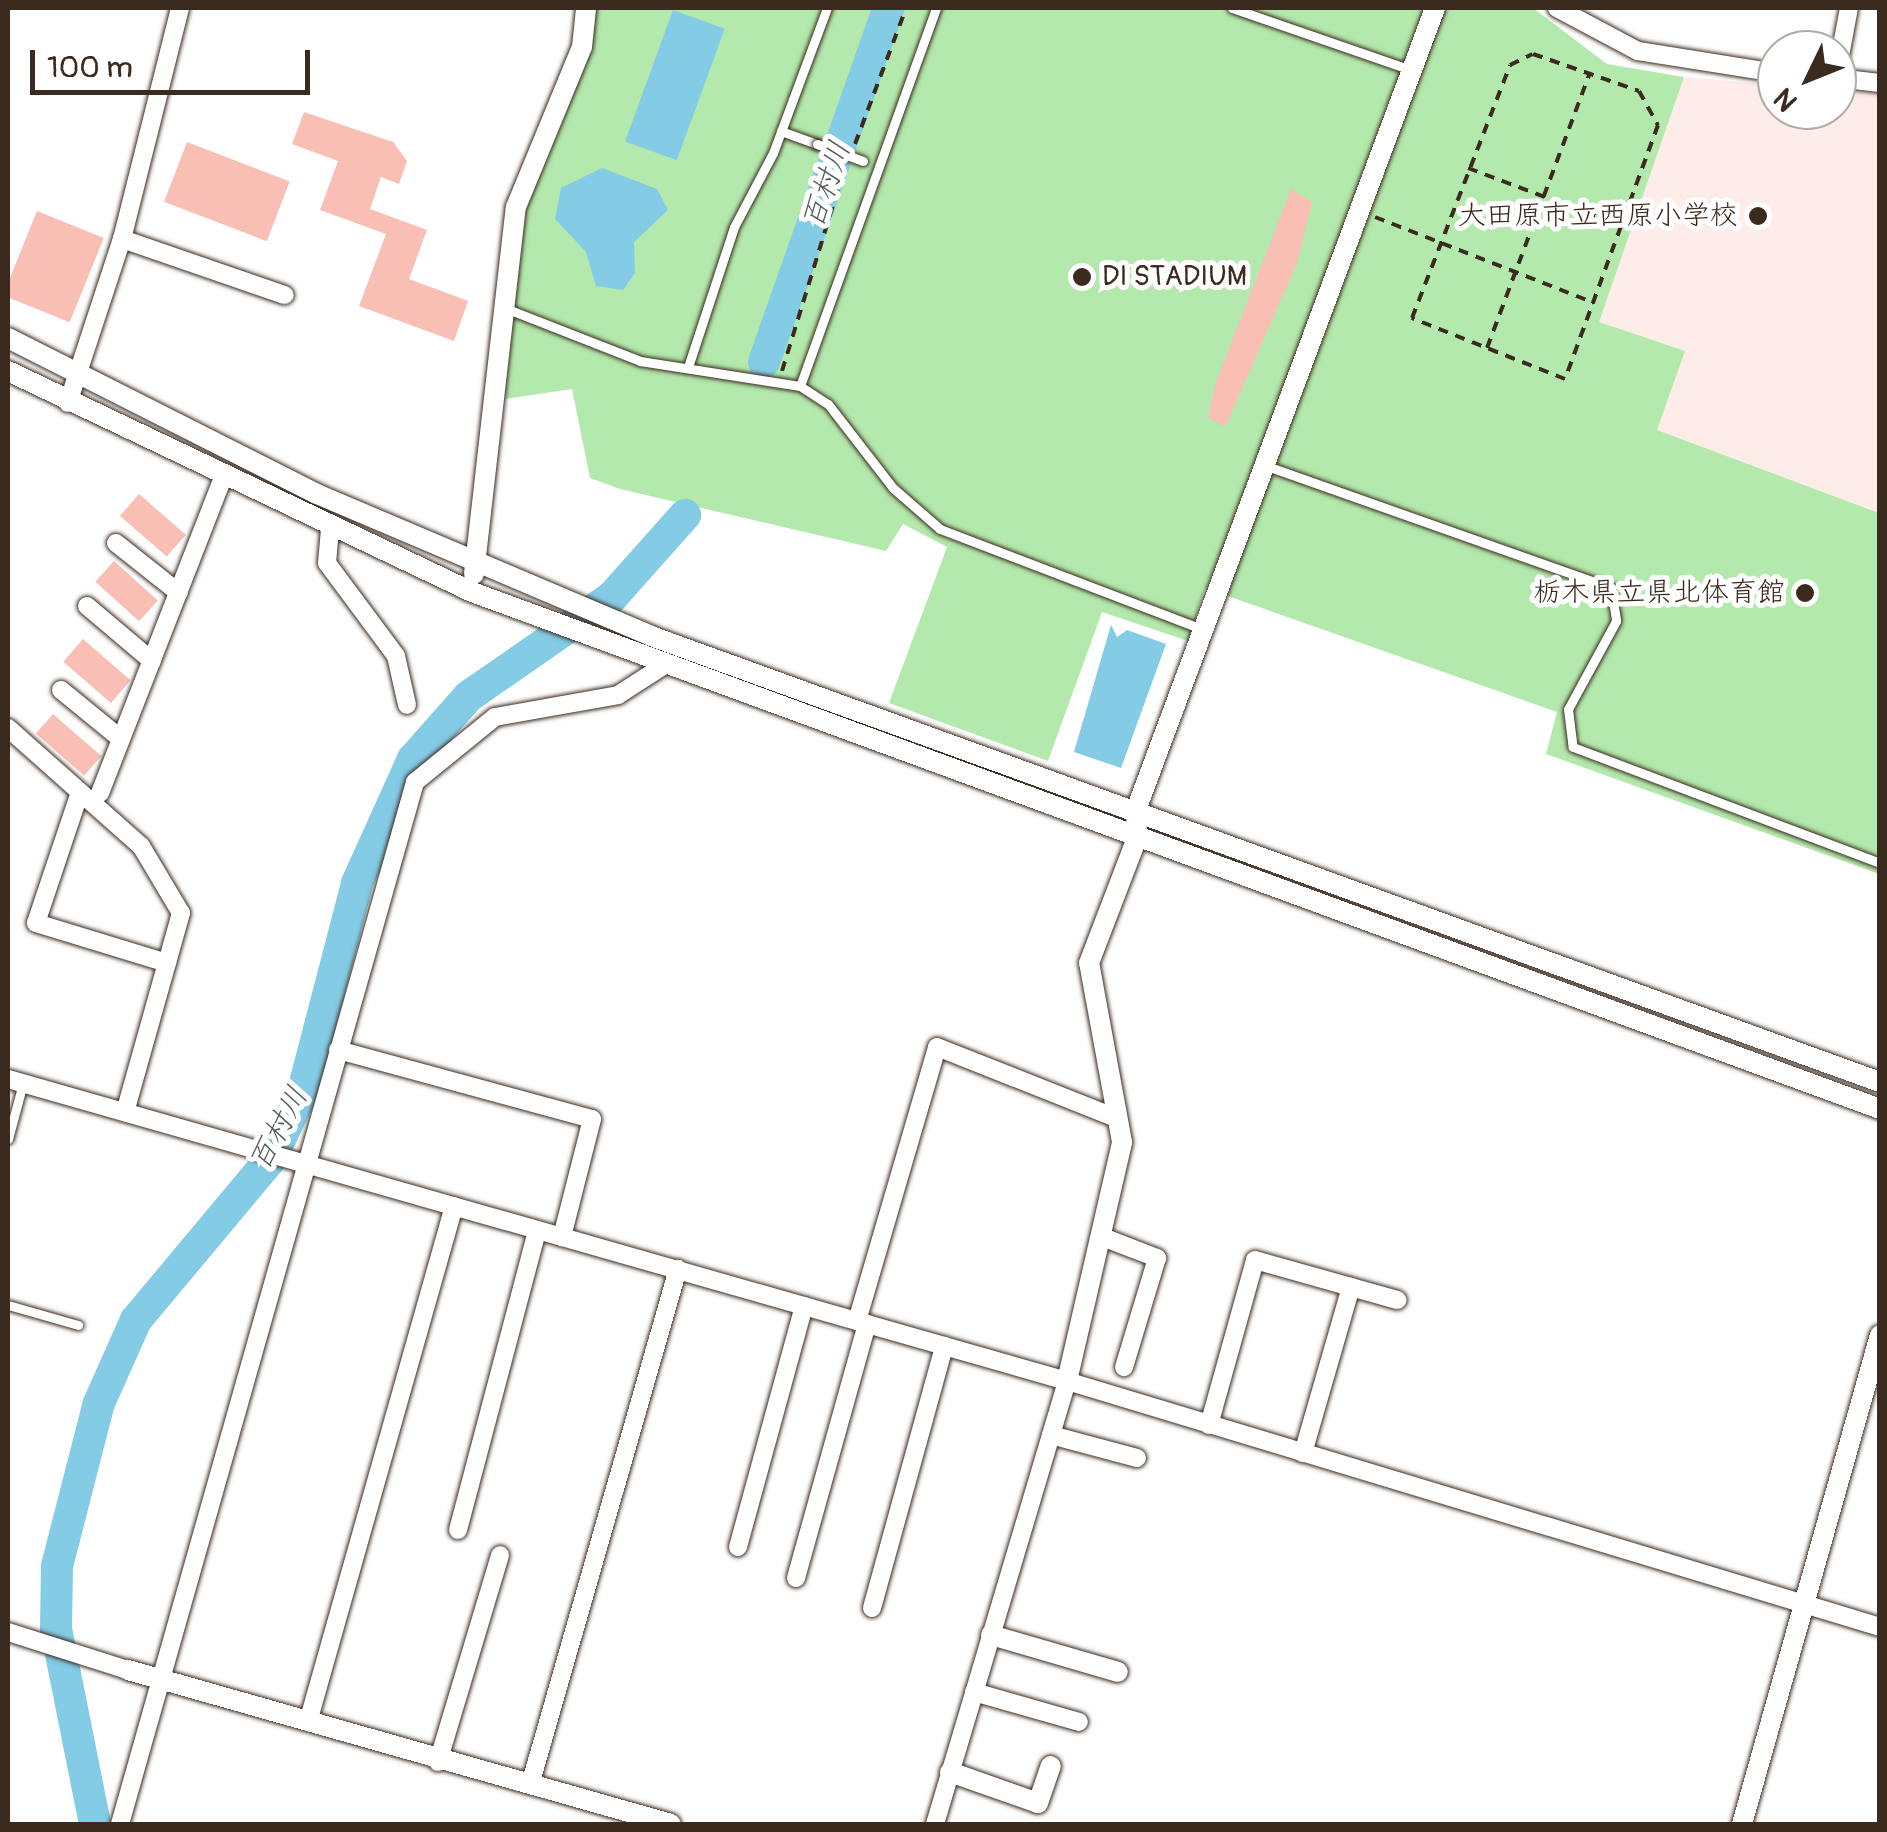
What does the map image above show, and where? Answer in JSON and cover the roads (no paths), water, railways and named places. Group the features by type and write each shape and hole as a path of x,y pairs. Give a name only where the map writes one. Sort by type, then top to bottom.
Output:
{"street":[{"path":"68,403 74,374 122,239 180,8"},
{"path":"472,592 516,207 582,46 586,8"},
{"path":"935,1824 1067,1381 1105,1238 1122,1142 1089,963 1137,838 1136,810 1435,8"},
{"path":"1556,8 1638,50 1757,70"},
{"path":"122,239 285,295"},
{"path":"8,338 74,374 475,565 613,621 1880,1082"},
{"path":"8,371 330,529 472,592 663,666 1880,1109"},
{"path":"100,793 223,478"},
{"path":"330,529 327,562 396,656 407,705"},
{"path":"116,542 179,593"},
{"path":"86,606 152,661"},
{"path":"120,1824 163,1680 297,1162 338,1050 415,782 496,717 618,696 663,666"},
{"path":"61,690 121,740"},
{"path":"8,728 141,846 182,913 125,1112"},
{"path":"80,792 36,923 167,963"},
{"path":"796,1578 937,1047 1116,1118"},
{"path":"338,1050 592,1119 562,1237"},
{"path":"15,1081 1067,1381 1880,1628"},
{"path":"308,1722 454,1206"},
{"path":"458,1530 536,1230"},
{"path":"1105,1238 1157,1258 1124,1367"},
{"path":"1208,1425 1256,1260 1396,1300"},
{"path":"530,1785 678,1270"},
{"path":"1303,1454 1351,1287"},
{"path":"738,1547 804,1306"},
{"path":"1742,1824 1802,1606 1874,1384 1880,1335"},
{"path":"872,1608 944,1346"},
{"path":"1051,1435 1138,1458"},
{"path":"438,1762 500,1556"},
{"path":"8,1632 438,1762 671,1824"},
{"path":"991,1635 1118,1672"},
{"path":"974,1692 1079,1722"},
{"path":"950,1772 1038,1803 1051,1766"}],"lane":[{"path":"688,366 734,227 781,131 827,8"},
{"path":"800,386 936,8"},
{"path":"1232,8 1411,70"},
{"path":"781,131 879,168"},
{"path":"505,308 640,361 800,386 828,404 893,488 940,529 1204,630"},
{"path":"1263,464 1611,588 1616,621 1568,708 1573,747 1880,863"},
{"path":"8,1139 15,1081"},
{"path":"8,1305 78,1325"}],"water":[{"path":"673,10 725,29 677,160 625,142"},
{"path":"602,168 657,189 668,210 634,242 635,273 623,290 596,286 586,252 555,219 561,188"},
{"path":"1111,625 1117,637 1127,630 1166,644 1121,768 1074,752"}],"waterway":[{"name":"百村川","path":"764,362 889,8"},
{"name":"百村川","path":"95,1824 56,1629 57,1566 99,1403 136,1320 270,1160 303,1091 357,883 413,759 469,696 612,597 685,515"}],"place":[{"name":"大田原市立西原小学校","path":"1758,216"},
{"name":"DI STADIUM","path":"1082,277"},
{"name":"栃木県立県北体育館","path":"1805,593"}]}
